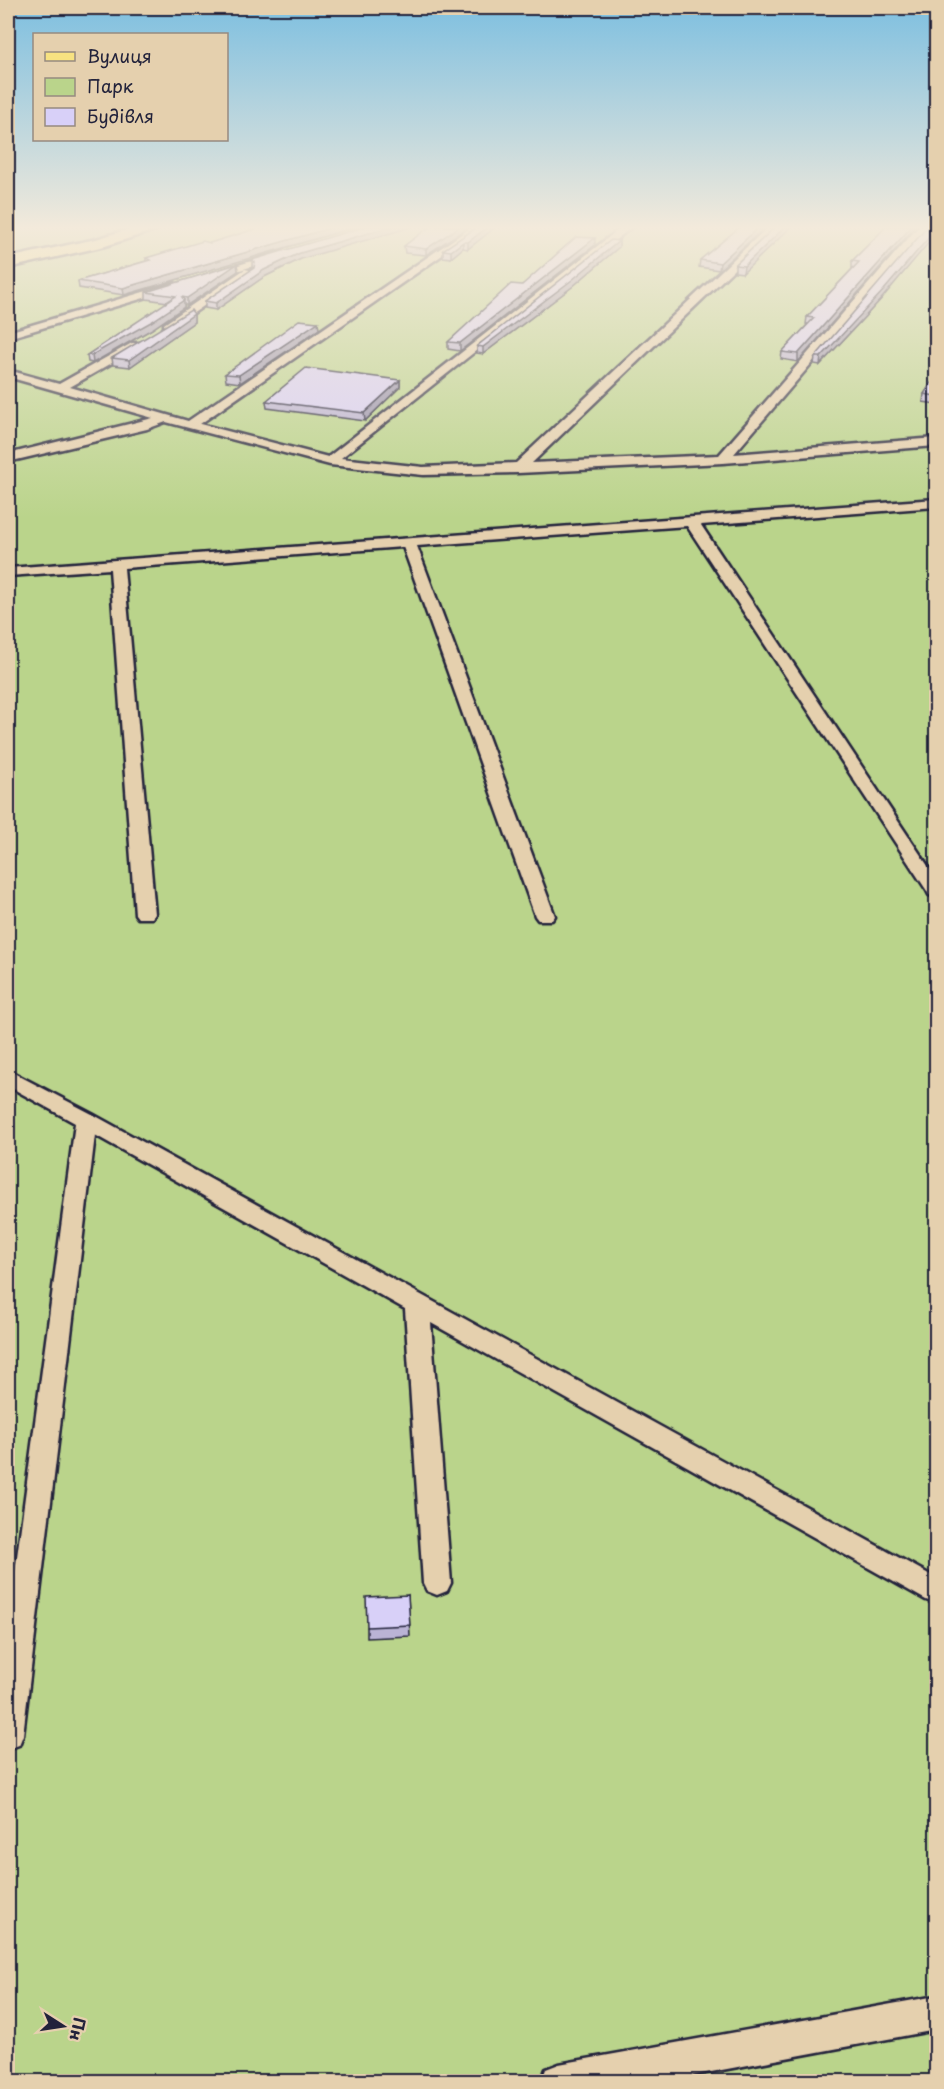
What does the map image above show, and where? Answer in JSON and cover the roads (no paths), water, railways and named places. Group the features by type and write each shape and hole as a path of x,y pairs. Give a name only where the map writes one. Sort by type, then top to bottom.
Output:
{"lane":[{"path":"8,335 48,323"},
{"path":"58,389 171,323"},
{"path":"190,425 337,323"},
{"path":"330,461 504,323"},
{"path":"518,468 671,323"},
{"path":"723,459 840,323"},
{"path":"8,373 58,389 330,461 423,471 723,459 934,439"},
{"path":"8,458 143,426 166,418"},
{"path":"8,572 936,503"},
{"path":"692,522 936,891"},
{"path":"409,543 545,916"},
{"path":"117,564 145,914"},
{"path":"8,1077 936,1592"},
{"path":"8,1736 86,1120"},
{"path":"417,1303 437,1583"},
{"path":"559,2082 936,2013"}]}
